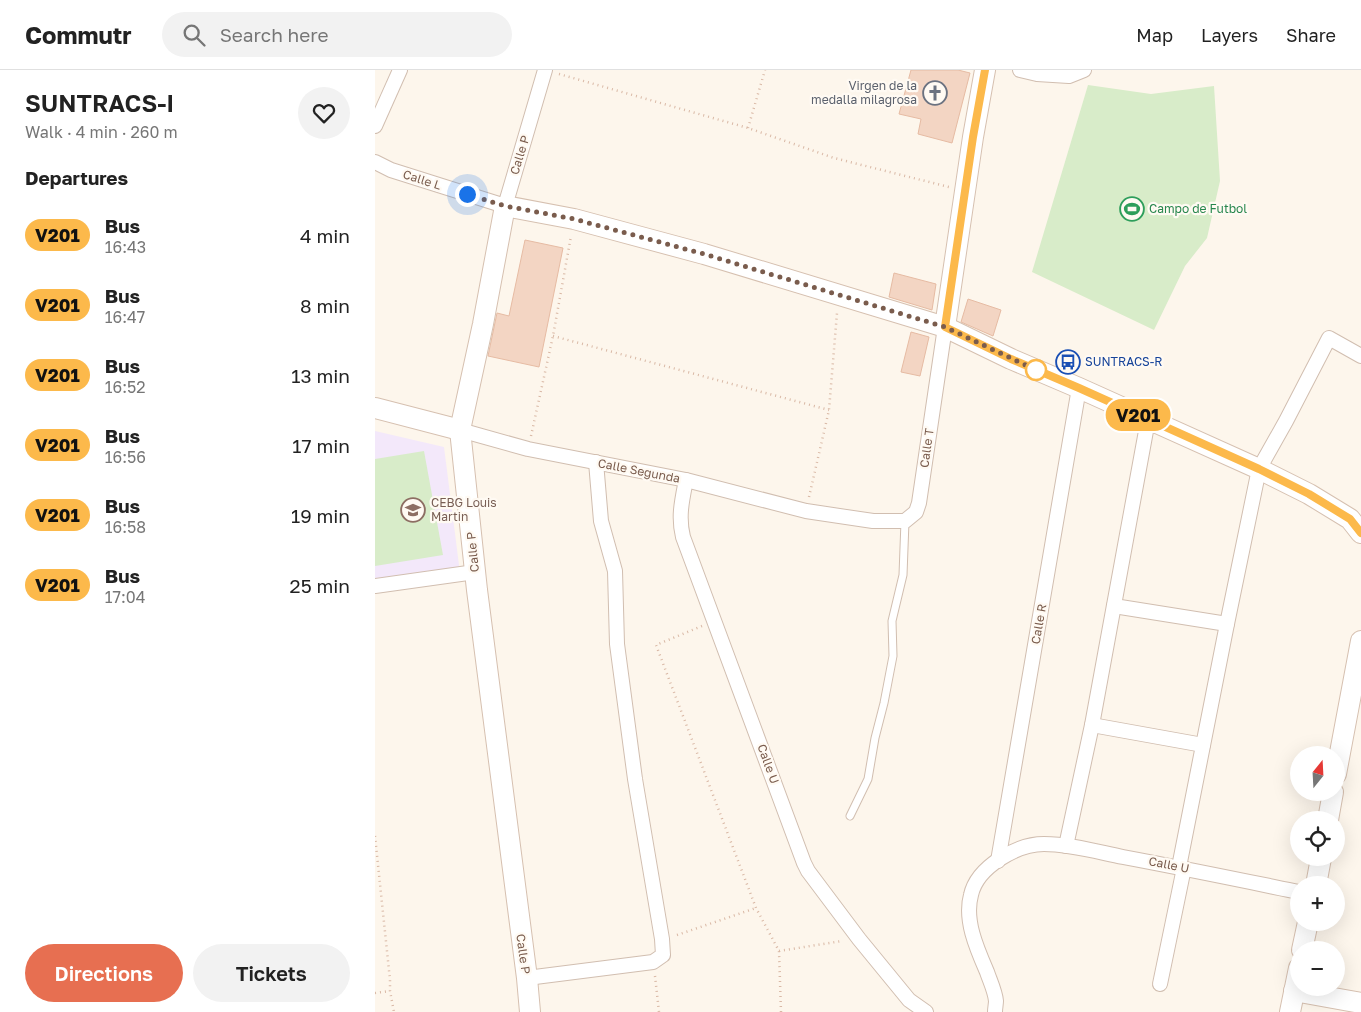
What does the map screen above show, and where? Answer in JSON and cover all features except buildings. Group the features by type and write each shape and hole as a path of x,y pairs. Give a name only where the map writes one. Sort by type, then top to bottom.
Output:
{"street":[{"path":"375,126 400,70"},
{"name":"Calle T","path":"905,521 916,512 919,503 985,70"},
{"path":"1020,70 1037,74 1069,76 1084,70"},
{"name":"Calle P","path":"530,1012 475,572 460,430 483,324 505,206 550,71"},
{"name":"Calle L","path":"375,162 391,170 505,206 574,219 704,254 945,327 1011,359 1259,469 1336,510 1350,519 1361,533"},
{"path":"1160,984 1203,745 1259,469 1329,338 1361,356"},
{"name":"Calle R","path":"998,861 1079,388"},
{"name":"Calle Segunda","path":"375,408 529,449 686,480 806,511 873,521 905,521"},
{"path":"1066,846 1092,725 1149,420"},
{"path":"527,978 653,962 663,955 634,770 617,644 615,570 601,521 596,462"},
{"name":"Calle U","path":"686,480 680,514 683,537 804,863 859,939 909,1000 926,1012"},
{"path":"375,586 475,572"},
{"path":"1114,606 1227,624"},
{"path":"1341,746 1361,641"},
{"path":"1092,725 1203,745"},
{"name":"Calle U","path":"995,1012 996,1000 993,989 972,931 969,910 970,895 982,873 1017,850 1044,844 1066,846 1290,890"},
{"path":"1290,1012 1293,996"},
{"path":"1322,996 1361,1003"}],"lane":[{"path":"850,816 868,779 893,656 892,621 903,575 905,521"}],"path":[{"path":"748,128 765,70"},
{"path":"550,71 748,128 834,158 946,186 965,194"},
{"path":"529,449 553,336 574,219"},
{"path":"806,511 829,410 839,294"},
{"path":"553,336 829,410"},
{"path":"715,621 656,645 756,908 779,951 781,1012"},
{"path":"375,836 390,991 394,1012"},
{"path":"662,940 756,908"},
{"path":"779,951 859,939"},
{"path":"653,962 659,1012"},
{"path":"375,993 390,991"}],"shaded area":[{"name":"CEBG Louis Martin","path":"375,431 444,447 460,573 375,585"}],"green space":[{"name":"Campo de Futbol","path":"1088,85 1151,94 1214,86 1220,181 1207,238 1185,266 1154,330 1032,272"},
{"path":"424,451 443,555 375,566 375,459"}],"bus line":[{"name":"V201","path":"985,70 973,137 945,327 1011,359 1259,469 1336,510 1350,519 1361,533"}],"place":[{"name":"Virgen de la medalla milagrosa","path":"935,93"},
{"name":"Campo de Futbol","path":"1132,209"},
{"name":"SUNTRACS-R","path":"1068,362"},
{"name":"CEBG Louis Martin","path":"413,510"}],"route":[{"path":"467,194 505,206 574,219 704,254 839,294 945,327 1036,370"}]}
